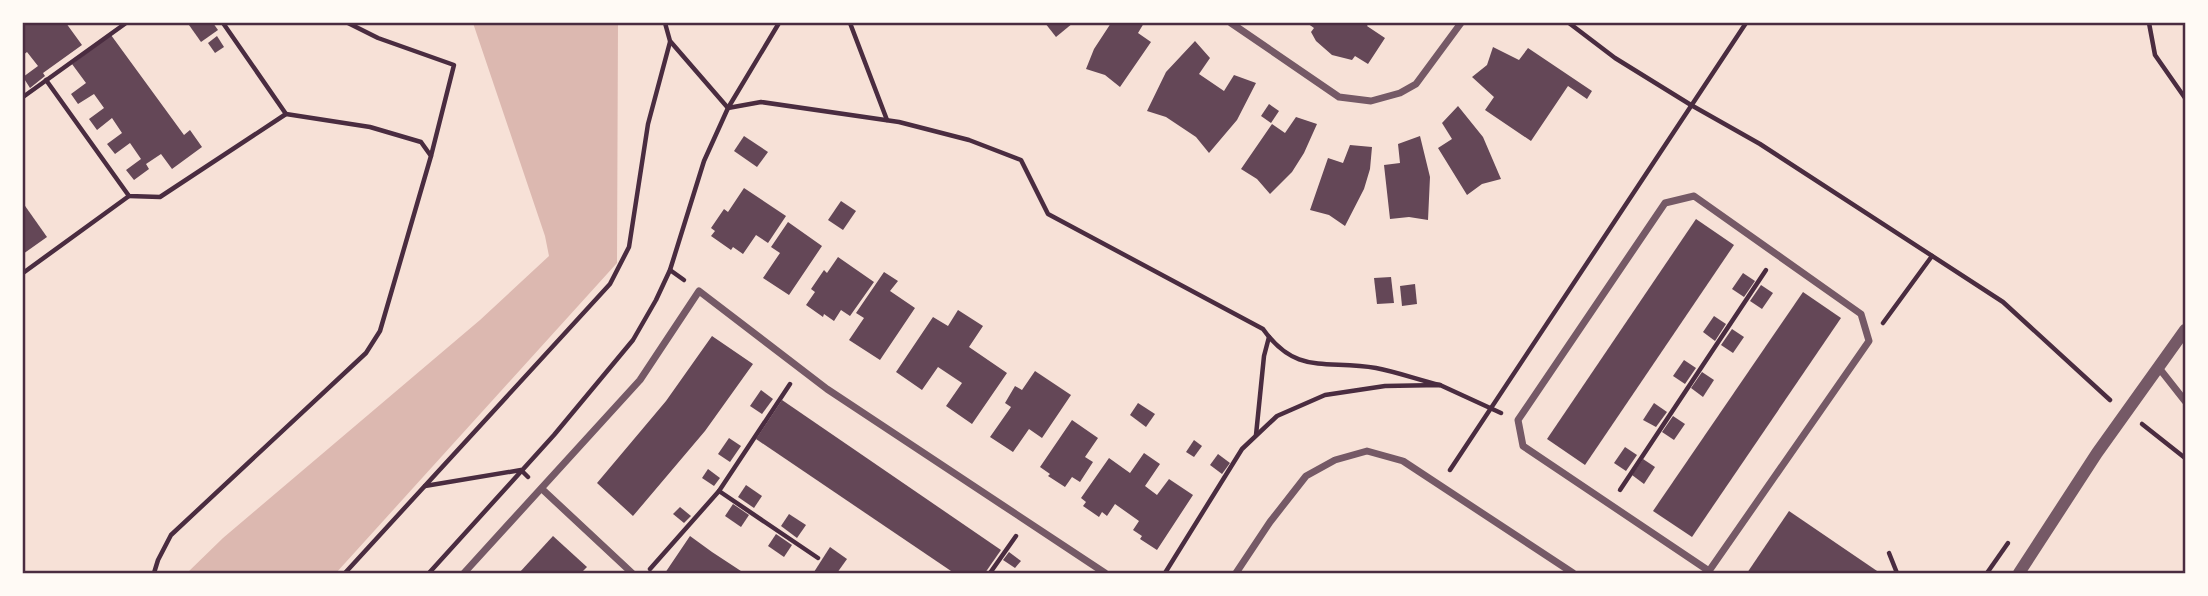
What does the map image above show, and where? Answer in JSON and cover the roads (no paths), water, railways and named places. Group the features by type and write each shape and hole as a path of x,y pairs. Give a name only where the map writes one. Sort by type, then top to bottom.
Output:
{"street":[{"path":"1231,23 1339,97 1371,101 1400,93 1416,84 1461,23"},
{"path":"1694,196 1860,314 1869,341 1708,572 1523,446 1518,420 1665,203 1694,196"},
{"path":"464,573 639,380 699,291 800,369 1105,573"},
{"path":"2019,573 2097,453 2185,330"},
{"path":"2159,368 2185,401"},
{"path":"1236,573 1270,522 1306,476 1335,460 1367,451 1403,461 1573,573"},
{"path":"542,489 632,573"}]}
